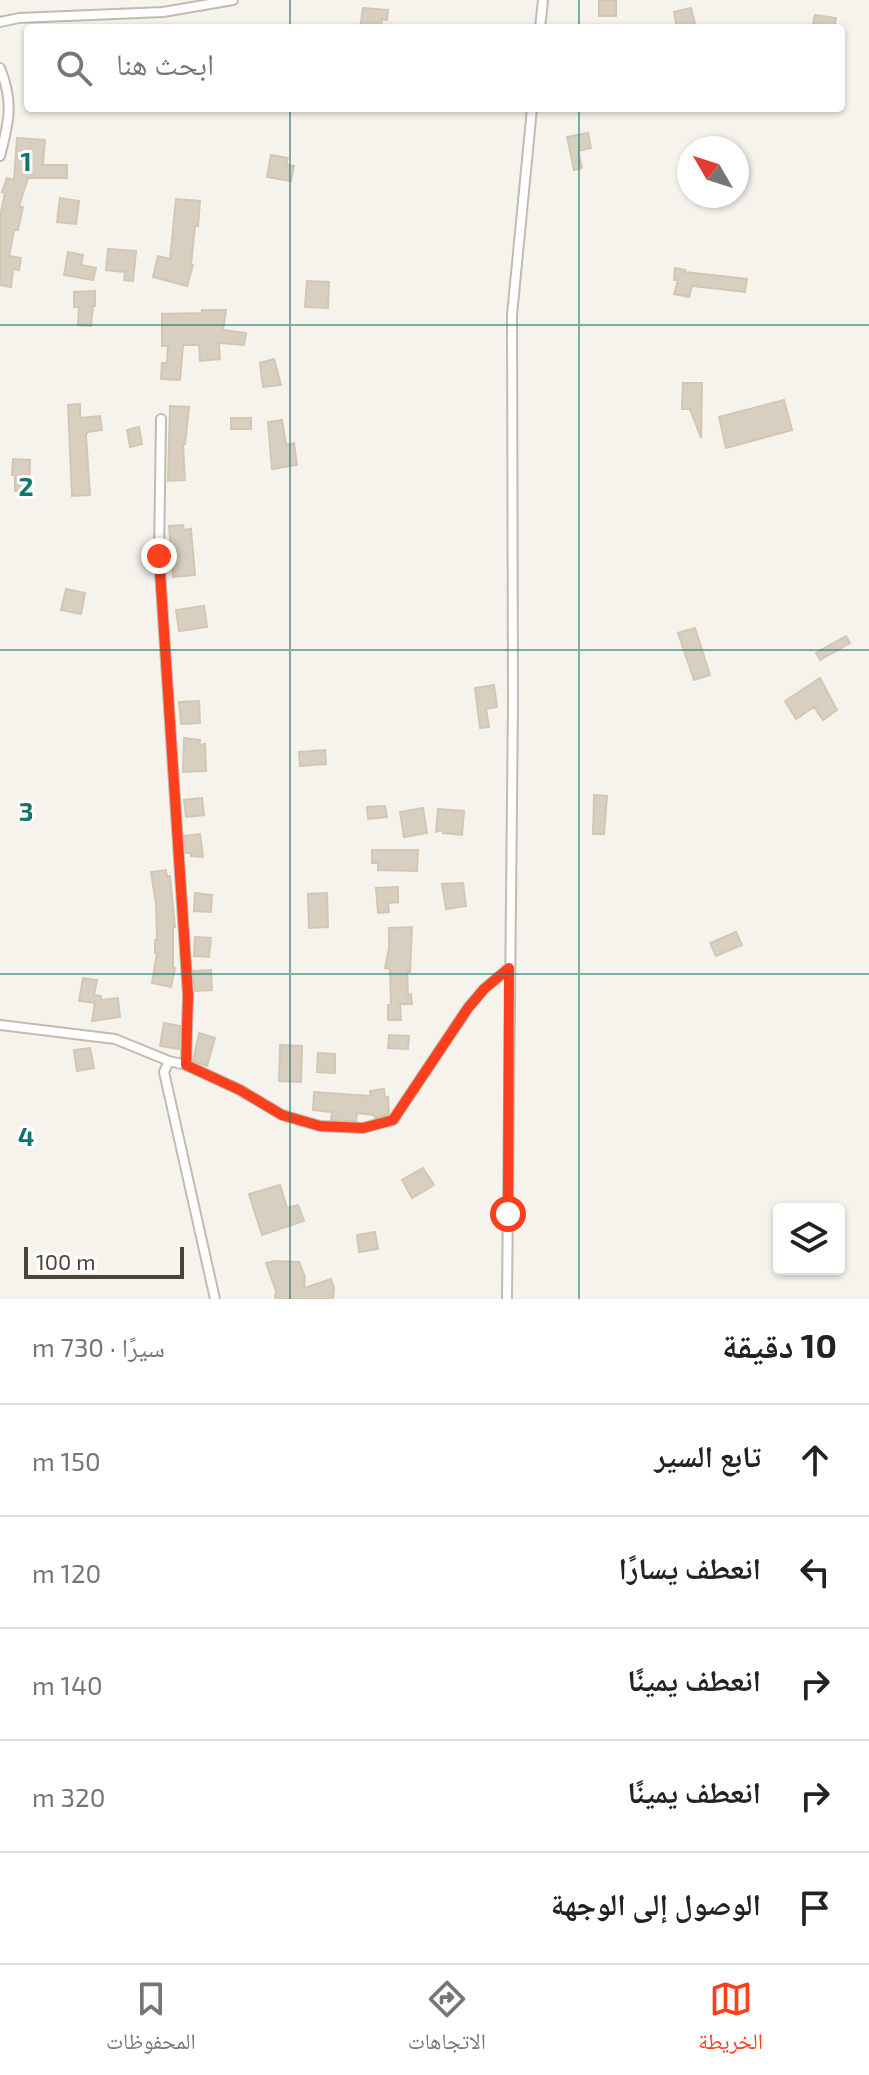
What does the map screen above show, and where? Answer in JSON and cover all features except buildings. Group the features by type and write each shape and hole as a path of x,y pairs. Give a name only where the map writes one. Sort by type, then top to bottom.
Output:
{"street":[{"path":"0,22 19,18 163,12 233,0"},
{"path":"540,24 543,0"},
{"path":"0,68 7,86 9,122 0,156"},
{"path":"507,1299 513,701 512,315 532,112"},
{"path":"161,419 159,556 188,995 186,1065"},
{"path":"0,1025 115,1039 186,1065 240,1090 282,1115 320,1126 363,1128 393,1120 468,1008 484,989 509,968"},
{"path":"169,1061 164,1072 215,1299"}],"route":[{"path":"159,556 188,995 186,1065 240,1090 282,1115 320,1126 363,1128 393,1120 468,1008 484,989 509,968 508,1214"}]}
